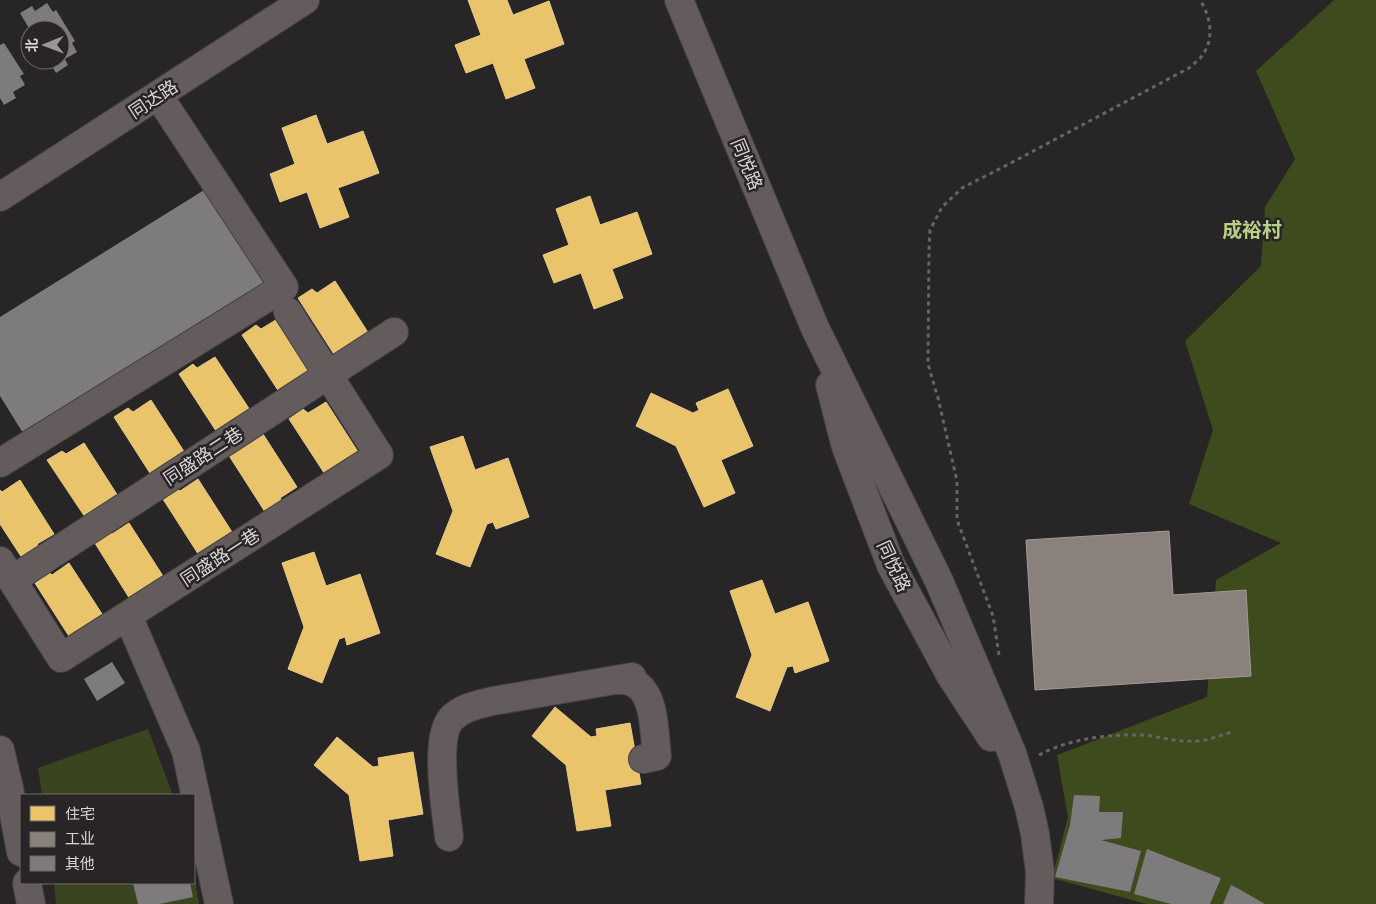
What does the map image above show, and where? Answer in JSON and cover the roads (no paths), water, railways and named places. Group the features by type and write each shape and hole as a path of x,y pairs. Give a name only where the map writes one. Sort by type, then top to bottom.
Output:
{"street":[{"name":"同达路","path":"0,197 305,0"},
{"name":"同悦路","path":"679,0 815,328 938,581 1020,775 1035,834 1040,872 1039,904"},
{"path":"0,463 284,287 158,95"},
{"path":"288,312 328,375"},
{"name":"同悦路","path":"815,328 846,447 891,565 951,676 1020,775"},
{"name":"同盛路二巷","path":"6,570 328,375 394,332"},
{"name":"同盛路一巷","path":"6,570 61,658 379,455 328,375"},
{"path":"128,616 186,751 218,904"},
{"path":"449,837 442,764 442,743 450,720 472,706 623,678 633,682 645,692 649,701 657,756 643,759"},
{"path":"0,750 20,847"},
{"path":"27,884 31,904"}],"district":[{"name":"成裕村","path":"1252,230"}]}
